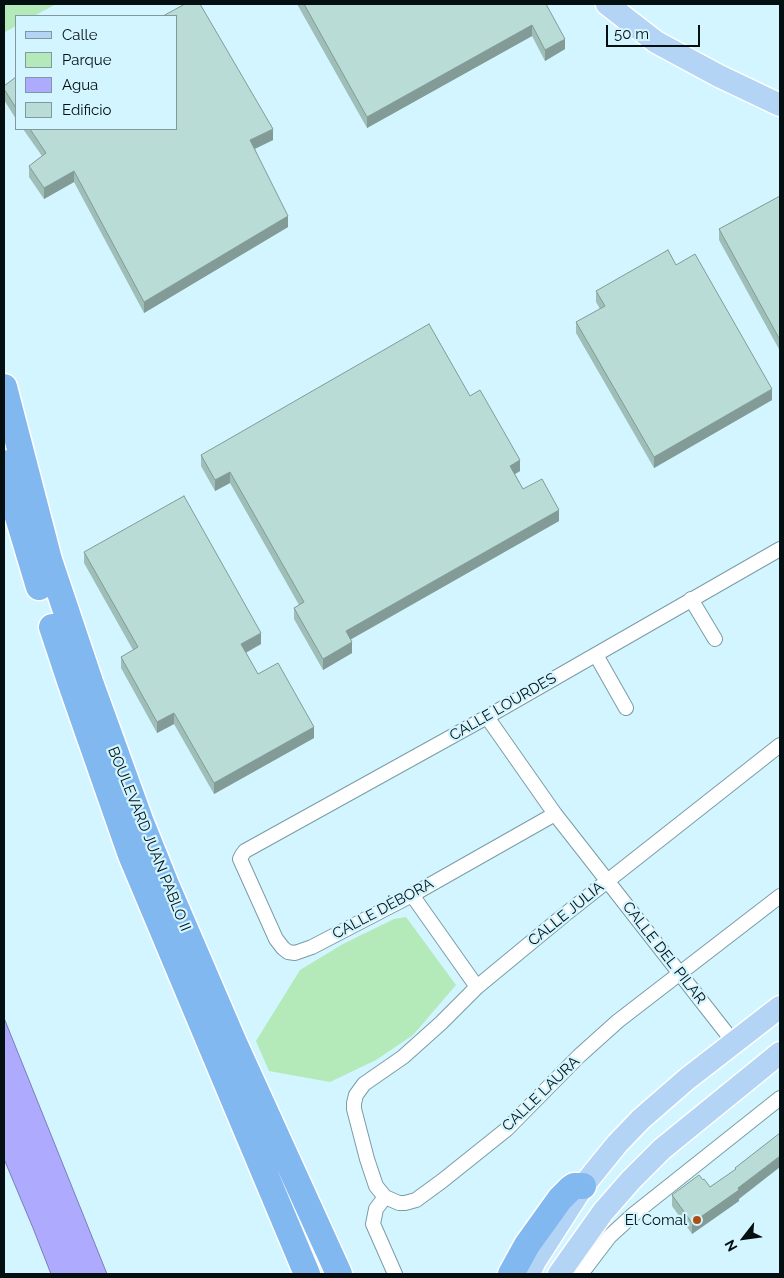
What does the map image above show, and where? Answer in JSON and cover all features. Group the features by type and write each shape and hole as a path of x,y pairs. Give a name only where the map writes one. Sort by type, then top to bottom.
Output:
{"highway":[{"name":"BOULEVARD JUAN PABLO II","path":"4,387 56,582 140,820 174,905 234,1042 339,1274"},
{"name":"BOULEVARD JUAN PABLO II","path":"4,463 32,566 131,855 307,1274"},
{"path":"511,1274 527,1245 560,1199 574,1186 583,1186"}],"main road":[{"path":"606,4 656,42 780,105"},
{"path":"532,1268 583,1186 616,1144 641,1119 687,1079 780,1007"},
{"path":"559,1274 603,1212 662,1148 780,1053"}],"street":[{"name":"CALLE LOURDES","path":"246,872 240,859 245,851 487,717 780,549"},
{"path":"691,599 715,639"},
{"path":"596,655 626,708"},
{"name":"CALLE DEL PILAR","path":"487,717 555,814 734,1044"},
{"name":"CALLE JULIA","path":"385,1197 376,1186 354,1109 354,1103 359,1090 364,1084 403,1057 477,987 563,916 780,744"},
{"name":"CALLE DÉBORA","path":"246,872 276,939 288,952 295,953 312,948 555,814"},
{"path":"412,894 477,987"},
{"name":"CALLE LAURA","path":"385,1197 405,1204 416,1200 442,1181 506,1129 579,1056 618,1021 780,896"},
{"path":"580,1274 610,1236 634,1214 780,1098"},
{"path":"385,1197 376,1209 373,1224 395,1274"},
{"path":"580,1274 586,1236"}],"green space":[{"path":"4,4 56,4 36,15 15,15 15,27 5,32"},
{"path":"406,917 456,985 413,1035 376,1060 330,1082 269,1071 256,1041 300,970 343,944 394,919"}],"water":[{"path":"4,1018 107,1274 51,1274 4,1159"}],"building":[{"path":"185,4 200,4 273,129 250,140 288,216 144,302 74,171 44,188 29,166 46,153 31,130 178,130 178,15 165,15"},
{"path":"304,4 546,4 565,39 545,50 532,25 367,117"},
{"path":"15,78 15,106 4,89 4,86"},
{"path":"780,196 780,340 719,229"},
{"path":"668,250 676,265 695,254 772,389 654,457 576,322 605,306 596,291"},
{"path":"429,324 470,396 480,390 520,460 510,466 523,489 542,479 559,510 346,631 352,642 323,659 294,608 304,602 230,472 215,480 201,455"},
{"path":"184,496 261,633 241,644 258,674 278,663 314,727 214,783 174,713 157,722 121,657 138,647 84,552"},
{"path":"780,1133 780,1156 738,1188 739,1190 692,1223 672,1195 699,1175 710,1187 736,1169"}],"place":[{"name":"El Comal","path":"697,1220"}]}
